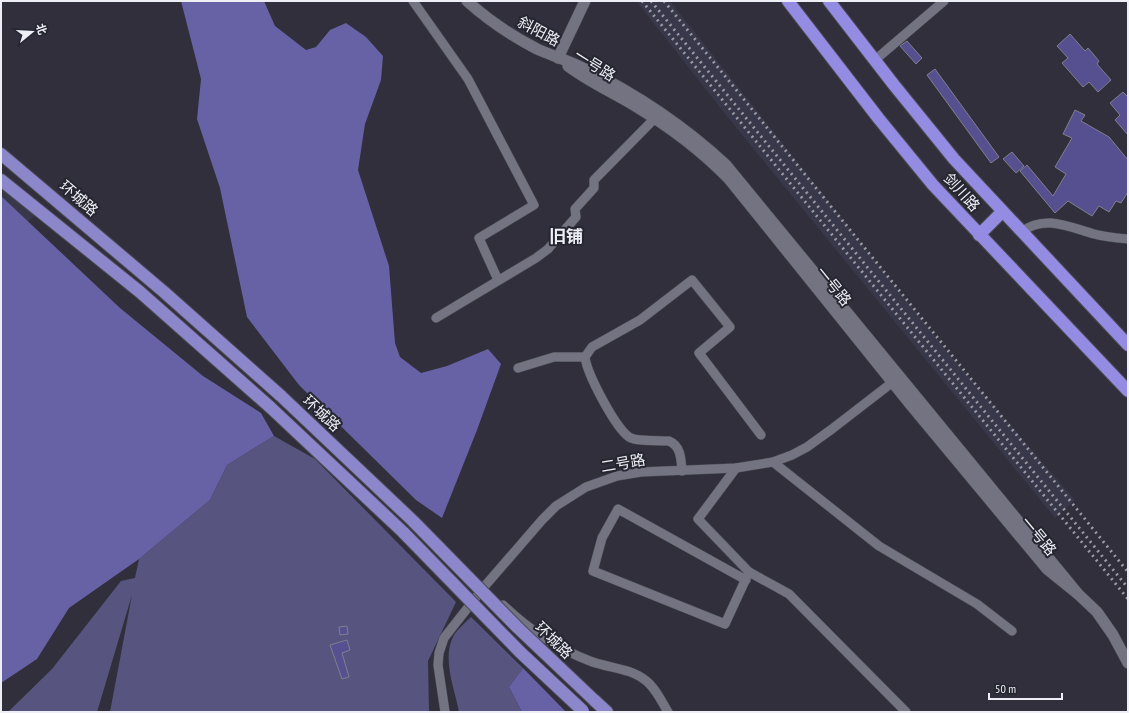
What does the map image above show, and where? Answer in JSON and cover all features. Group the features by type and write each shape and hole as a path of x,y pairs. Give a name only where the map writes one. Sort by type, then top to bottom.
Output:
{"highway":[{"name":"剑川路","path":"788,1 904,150 979,235 1128,391"},
{"name":"剑川路","path":"829,1 943,146 1002,212 1128,345"},
{"path":"979,235 1002,212"}],"main road":[{"name":"环城路","path":"1,154 48,192 193,317 281,396 402,510 518,628 607,712"},
{"name":"环城路","path":"1,180 159,308 270,408 403,532 520,652 584,712"}],"street":[{"path":"413,1 468,79 534,205 480,238 498,280"},
{"name":"斜阳路","path":"467,1 512,35 558,58"},
{"path":"558,58 585,1"},
{"path":"874,60 944,1"},
{"name":"一号路","path":"558,58 583,68 706,146 735,174 896,379 1078,594 1097,612 1113,635 1128,662"},
{"path":"436,318 536,258 548,249 576,217 575,209 594,188 594,180 658,116"},
{"path":"1021,232 1035,224 1051,222 1100,236 1128,239"},
{"path":"585,357 592,347 640,320 692,280 730,327 699,353 761,436"},
{"path":"518,368 554,357 585,357"},
{"path":"585,357 592,379 616,422 625,433 634,439 669,441 674,443 677,446 681,459 682,471"},
{"name":"二号路","path":"445,712 438,676 438,660 441,646 453,624 542,520 556,506 595,483 617,476 641,472 736,468 773,462 806,447 896,379"},
{"path":"773,462 879,546 977,604 1012,631"},
{"path":"736,468 698,519 747,576"},
{"path":"747,576 725,624 593,571 602,538 618,509 747,576 789,594 906,712"},
{"path":"484,587 519,619 556,645 591,661 638,675 647,680 668,712"}],"shaded area":[{"path":"181,1 264,1 275,26 306,50 316,47 330,30 346,23 366,37 383,56 381,80 365,124 358,170 389,266 395,343 400,357 421,373 447,366 488,349 501,364 477,430 442,518 416,500 299,385 247,317 220,188 197,119 201,79"},
{"path":"636,1 670,1 946,350 1075,500 1055,518 730,120"},
{"path":"1,179 38,213 1,243"},
{"path":"1,196 120,308 203,376 261,413 274,436 227,465 210,500 139,559 69,608 37,659 1,683"},
{"path":"274,436 315,459 456,602 428,661 429,712 110,712 132,595 97,712 8,712 52,669 121,581 135,578 139,559 210,500 227,465"},
{"path":"471,617 523,668 509,687 522,712 459,712 450,674 450,644 454,635"},
{"path":"523,668 566,712 522,712 509,687"}],"building":[{"path":"1070,34 1085,51 1088,48 1099,61 1097,64 1111,80 1098,92 1089,82 1083,87 1062,63 1068,58 1057,46"},
{"path":"907,41 922,58 916,64 900,46"},
{"path":"935,69 999,157 991,163 927,75"},
{"path":"1123,92 1128,97 1128,135 1115,120 1120,115 1110,103"},
{"path":"1075,110 1085,115 1081,121 1109,137 1128,160 1128,192 1121,203 1116,201 1109,212 1099,206 1092,216 1068,201 1055,213 1020,171 1027,165 1053,196 1066,174 1055,167 1072,138 1063,134"},
{"path":"1012,152 1024,166 1016,173 1003,159"},
{"path":"347,626 348,634 340,635 339,627"},
{"path":"347,640 350,650 342,653 349,677 342,679 330,645"}],"railway":[{"path":"642,1 1128,599"},
{"path":"651,1 1128,588"},
{"path":"664,1 1128,572"}],"district":[{"name":"旧铺","path":"566,236"}]}
